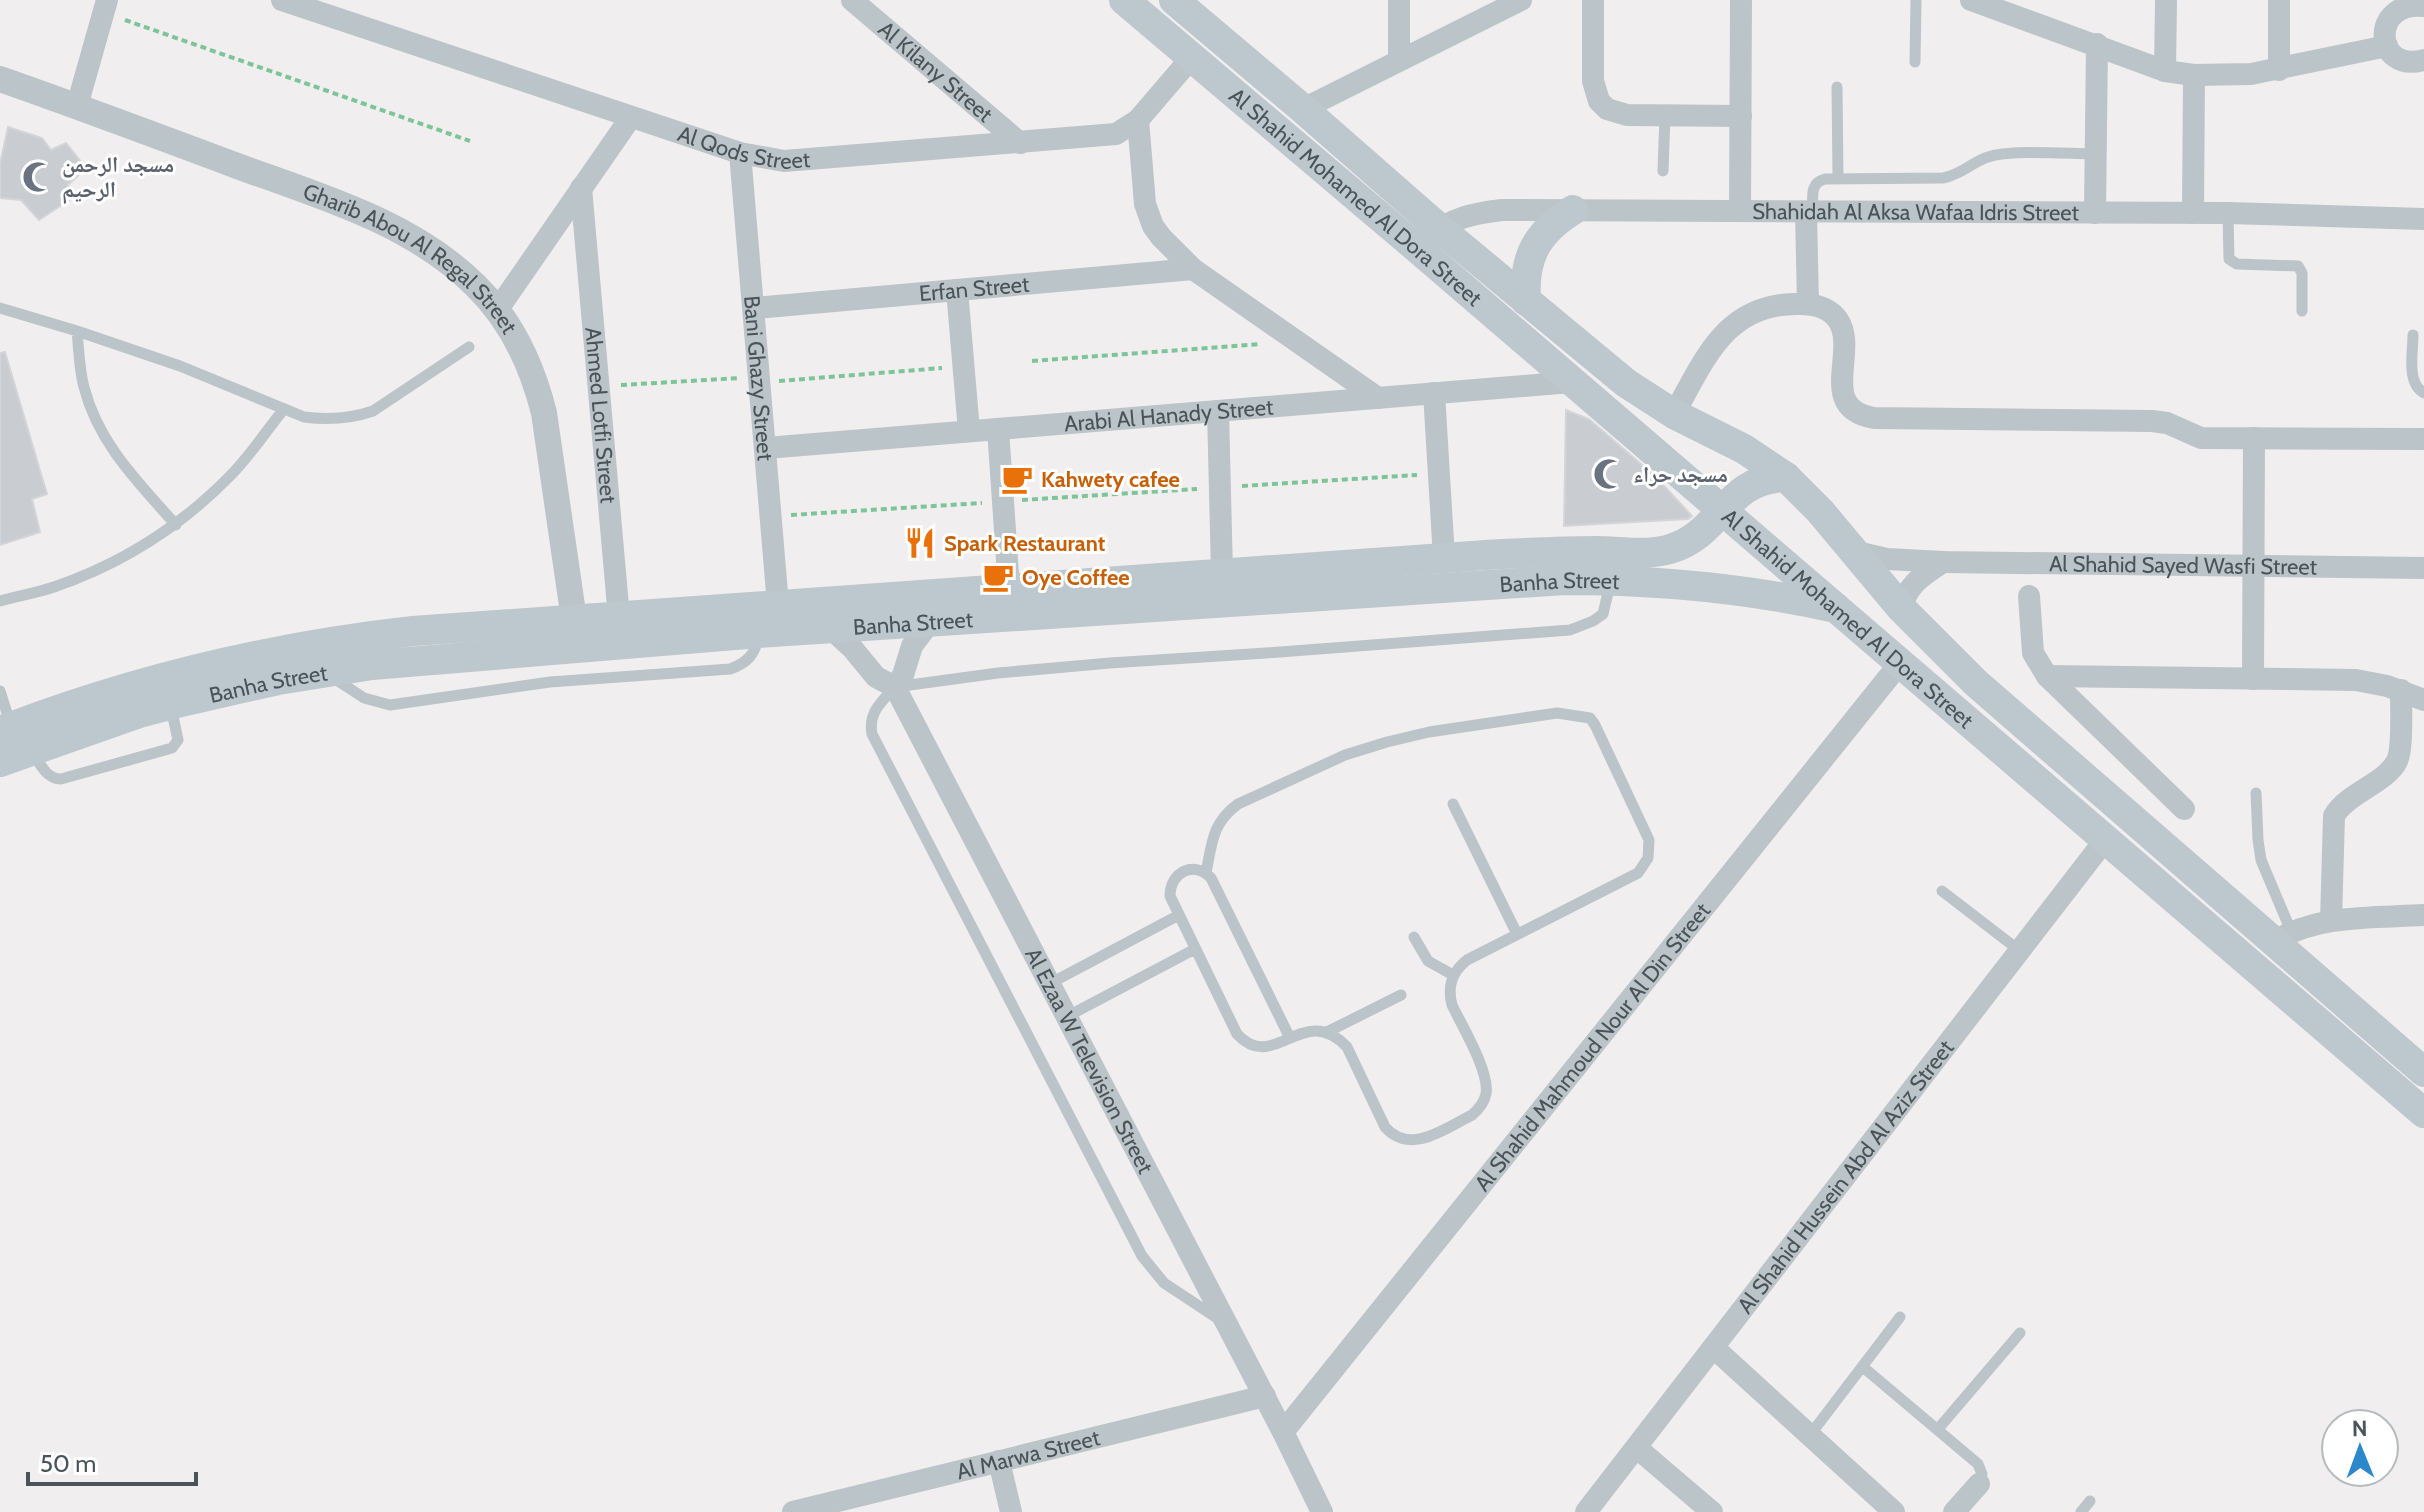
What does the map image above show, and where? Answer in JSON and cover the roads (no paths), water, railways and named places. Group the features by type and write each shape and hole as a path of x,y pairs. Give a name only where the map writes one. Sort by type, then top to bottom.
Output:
{"main road":[{"name":"Al Shahid Mohamed Al Dora Street","path":"1124,0 1192,57 1428,238 1526,301 1626,383 1674,414 1744,449 1786,477 1820,511 1902,609 1976,683 2282,936 2424,1072"},
{"name":"Al Shahid Mohamed Al Dora Street","path":"1174,0 1303,109 1572,382 2423,1110"},
{"path":"1526,301 1527,265 1534,248 1544,232 1573,210"},
{"name":"Banha Street","path":"0,762 139,713 231,690 325,672 778,605 1444,558 1571,551 1657,552 1683,545 1694,538 1705,530 1734,496 1750,485 1786,477"},
{"name":"Banha Street","path":"620,630 759,633 1520,582 1611,580 1656,581 1747,591 1836,608"},
{"name":"Banha Street","path":"6,729 129,686 269,651 401,632 576,634"},
{"path":"1954,709 1976,683"}],"street":[{"name":"Al Qods Street","path":"282,0 740,153 799,161 1109,136 1124,131 1138,120 1192,57"},
{"name":"Al Kilany Street","path":"852,0 1020,143"},
{"path":"1399,0 1399,59"},
{"path":"1593,0 1593,81 1599,101 1616,113 1741,116"},
{"path":"1740,211 1741,0"},
{"path":"1971,0 2165,71 2194,75 2279,70 2387,46"},
{"path":"2165,71 2166,0"},
{"path":"2279,0 2279,70"},
{"path":"1303,109 1514,2"},
{"path":"2424,6 2397,4 2386,21 2384,38 2387,46 2400,59 2408,62 2424,60"},
{"path":"77,106 106,6"},
{"path":"2095,213 2097,44"},
{"path":"2193,213 2194,75"},
{"name":"Gharib Abou Al Regal Street","path":"0,79 351,208 416,240 448,261 477,286 498,309 526,357 544,413 576,634"},
{"path":"498,309 631,117"},
{"path":"1138,120 1143,194 1148,214 1161,237 1193,269 1378,398"},
{"name":"Bani Ghazy Street","path":"740,153 778,605"},
{"name":"Ahmed Lotfi Street","path":"581,188 620,630"},
{"name":"Shahidah Al Aksa Wafaa Idris Street","path":"1428,238 1470,215 1573,210 2228,213 2424,219"},
{"path":"1808,304 1810,212"},
{"name":"Erfan Street","path":"755,308 1193,269"},
{"path":"957,290 969,431"},
{"path":"1674,414 1708,353 1730,326 1762,308 1779,303 1819,306 1830,311 1838,320 1843,331 1842,392 1846,402 1863,416 2152,421 2167,423 2201,438 2424,439"},
{"name":"Arabi Al Hanady Street","path":"766,448 1572,382"},
{"path":"1434,393 1444,558"},
{"path":"1218,411 1222,573"},
{"path":"998,429 1009,589"},
{"path":"2253,679 2254,438"},
{"name":"Al Shahid Sayed Wasfi Street","path":"1852,551 1887,559 1943,562 2424,568"},
{"path":"1902,609 1903,600 1912,585 1943,562"},
{"path":"2029,596 2033,653 2047,676 2184,809"},
{"path":"895,687 903,675 912,646 930,622"},
{"name":"Al Ezaa W Television Street","path":"830,628 876,677 895,687 1265,1396 1322,1512"},
{"name":"Al Shahid Mahmoud Nour Al Din Street","path":"1283,1432 1900,663"},
{"path":"2047,676 2356,680 2401,690 2424,700"},
{"path":"2331,921 2334,816 2341,806 2390,770 2398,759 2401,690"},
{"name":"Al Shahid Hussein Abd Al Aziz Street","path":"1586,1512 2105,840"},
{"path":"2282,936 2317,923 2424,915"},
{"path":"1714,1348 1894,1512"},
{"name":"Al Marwa Street","path":"797,1511 1265,1396"},
{"path":"1637,1448 1712,1512"},
{"path":"999,1461 1011,1512"},
{"path":"1954,1512 1979,1484"}],"lane":[{"path":"1915,62 1916,0"},
{"path":"1837,87 1838,178"},
{"path":"1663,171 1665,115"},
{"path":"1810,212 1815,184 1825,179 1943,178 1953,176 1979,160 2000,154 2096,154"},
{"path":"2228,213 2229,259 2237,264 2298,266 2302,273 2302,311"},
{"path":"0,308 180,366 304,417 321,419 373,411 469,347"},
{"path":"77,331 83,385 101,433 117,458 176,525"},
{"path":"2413,335 2413,382 2424,393"},
{"path":"0,601 54,587 127,556 176,525 232,475 284,409"},
{"path":"1227,1325 1164,1283 1142,1256 872,734 870,725 874,712 895,687 998,673 1570,630 1603,614 1611,580"},
{"path":"325,672 364,698 390,705 550,682 730,669 752,655 759,633"},
{"path":"0,691 6,729"},
{"path":"32,751 46,773 61,779 172,748 178,740 170,705"},
{"path":"1206,873 1215,828 1225,814 1238,804 1345,755 1443,729 1557,713 1590,718 1649,840 1648,858 1638,873 1467,960 1453,975 1449,995 1485,1076 1486,1093 1479,1109 1472,1115 1423,1139 1402,1140 1385,1127 1347,1047 1338,1038 1315,1030 1261,1048 1252,1046 1237,1034 1170,896 1172,881 1183,870 1199,869 1211,878 1290,1038"},
{"path":"2256,793 2261,860 2282,936"},
{"path":"1453,804 1517,934"},
{"path":"1942,891 2020,951"},
{"path":"1048,985 1179,915"},
{"path":"1414,937 1428,961 1453,975"},
{"path":"1066,1018 1195,949"},
{"path":"1327,1032 1401,995"},
{"path":"1810,1435 1900,1317"},
{"path":"1938,1429 2020,1333"},
{"path":"1863,1367 1978,1464 1982,1474 1979,1484"},
{"path":"2081,1512 2090,1501"}],"place":[{"name":"مسجد الرحمن الرحيم","path":"38,177"},
{"name":"مسجد حراء","path":"1609,474"},
{"name":"Kahwety cafee","path":"1017,479"},
{"name":"Spark Restaurant","path":"920,543"},
{"name":"Oye Coffee","path":"998,577"}]}
